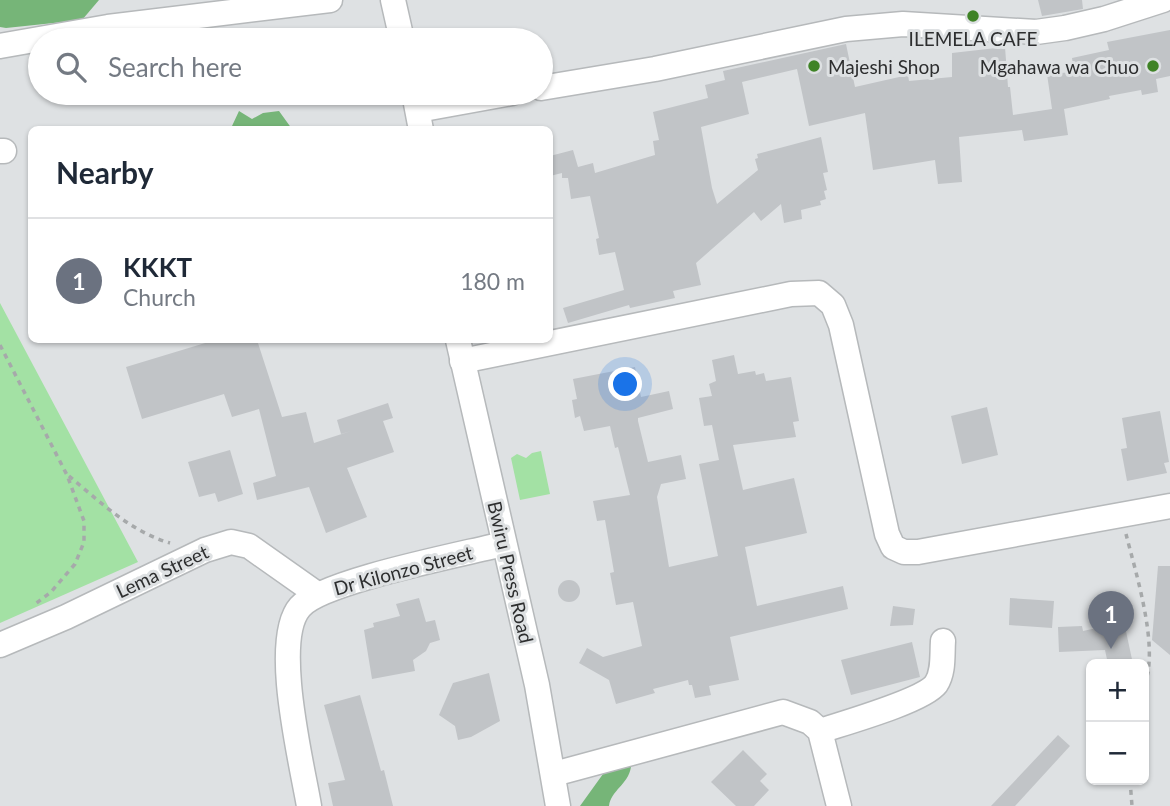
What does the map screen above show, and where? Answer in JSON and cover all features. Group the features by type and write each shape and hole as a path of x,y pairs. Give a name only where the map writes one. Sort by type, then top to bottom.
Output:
{"street":[{"path":"102,28 330,0"},
{"path":"553,86 655,69 846,29 904,24 1036,32 1065,28 1102,9 1163,0"},
{"path":"387,2 397,28"},
{"path":"0,46 28,41"},
{"path":"417,111 449,105"},
{"path":"553,334 791,294 819,293 834,305 841,325 887,534 893,547 904,552 918,552 1170,506"},
{"path":"460,350 501,343"},
{"name":"Bwiru Press Road","path":"460,350 537,685 558,806"},
{"name":"Lema Street","path":"0,645 66,617 195,555 230,542 249,546 317,594"},
{"name":"Dr Kilonzo Street","path":"309,806 289,685 287,650 299,607 317,594 345,584 503,544"},
{"path":"820,731 897,705 930,690 938,682 942,670 943,641"},
{"path":"554,774 783,712 810,722 820,731 839,806"}],"path":[{"path":"0,345 67,475 84,521 84,542 75,564 51,592 31,608"},
{"path":"67,475 112,512 152,536 172,544"},
{"path":"1122,516 1149,640 1149,664"},
{"path":"1130,785 1132,806"}],"green space":[{"path":"0,0 99,0 82,20 6,28 0,27"},
{"path":"239,111 252,119 263,113 279,111 290,126 232,126"},
{"path":"0,303 138,562 0,623"},
{"path":"541,451 550,494 520,500 511,458 517,454 526,458"},
{"path":"621,765 631,767 609,806 580,806 603,774"}],"building":[{"path":"1038,0 1082,0 1083,9 1042,16"},
{"path":"1170,30 1170,76 1156,79 1158,92 1142,95 1141,90 1064,109 1068,135 1024,141 1022,130 959,137 962,182 938,184 935,160 873,170 865,113 809,126 797,69 742,82 749,114 701,127 717,204 758,170 755,159 758,158 757,154 821,137 828,172 823,173 826,199 820,201 821,205 801,210 802,219 784,223 781,204 761,221 754,212 696,263 701,285 673,291 675,298 630,308 629,305 568,323 563,308 624,290 615,252 599,255 596,239 599,238 590,196 571,199 568,178 562,178 562,173 553,175 553,155 573,150 578,167 593,163 595,173 655,155 653,141 659,140 653,112 708,98 705,85 725,80 723,71 846,44 855,87 908,75 909,81 952,77 952,53 1005,47 1013,115 1052,109 1047,74 1074,72 1072,58 1109,50 1107,42"},
{"path":"205,343 258,343 282,417 306,412 314,443 351,431 341,434 337,420 388,403 393,418 383,421 394,452 347,468 367,517 326,533 309,487 257,500 253,483 276,476 259,409 232,417 224,394 142,419 126,367"},
{"path":"734,355 738,374 755,371 756,375 764,373 766,381 791,377 799,421 793,422 796,437 733,445 743,490 794,478 807,533 745,547 757,606 843,586 848,609 730,637 739,680 709,686 711,695 695,698 688,680 653,689 655,693 616,704 609,680 579,663 587,648 603,657 642,646 633,602 616,605 610,573 614,572 605,520 597,521 593,501 630,495 610,426 584,431 580,416 575,418 572,400 577,399 573,379 635,367 641,397 669,391 673,409 638,418 638,421 648,462 681,455 686,479 661,484 657,497 669,567 718,556 699,464 719,460 712,425 704,426 699,398 712,396 709,384 716,381 712,360"},
{"path":"987,407 998,455 962,464 951,416"},
{"path":"1160,411 1169,462 1164,463 1167,473 1127,481 1121,449 1127,448 1122,418"},
{"path":"230,450 243,494 218,502 215,493 199,497 188,462"},
{"path":"1158,566 1170,566 1170,655 1152,640"},
{"path":"569,580 577,583 580,591 577,599 569,602 561,599 558,591 561,583"},
{"path":"419,598 426,622 435,620 440,640 430,643 426,651 413,660 415,671 372,679 364,630 374,627 373,623 400,616 396,604"},
{"path":"1010,598 1054,601 1052,628 1009,625"},
{"path":"893,606 915,609 913,625 890,626"},
{"path":"1124,622 1132,659 1107,659 1105,650 1059,652 1058,627 1082,626 1083,631"},
{"path":"912,642 920,677 851,695 841,660"},
{"path":"489,673 500,721 471,737 458,740 455,726 439,715 453,683"},
{"path":"360,695 393,806 333,806 328,783 345,780 324,705"},
{"path":"1058,735 1070,746 1015,806 991,806"},
{"path":"743,750 767,774 760,781 769,790 754,806 736,806 711,782"}],"place":[{"name":"ILEMELA CAFE","path":"973,16"},
{"name":"Majeshi Shop","path":"814,66"},
{"name":"Mgahawa wa Chuo","path":"1153,66"},
{"name":"KKKT","path":"1111,649"}]}
